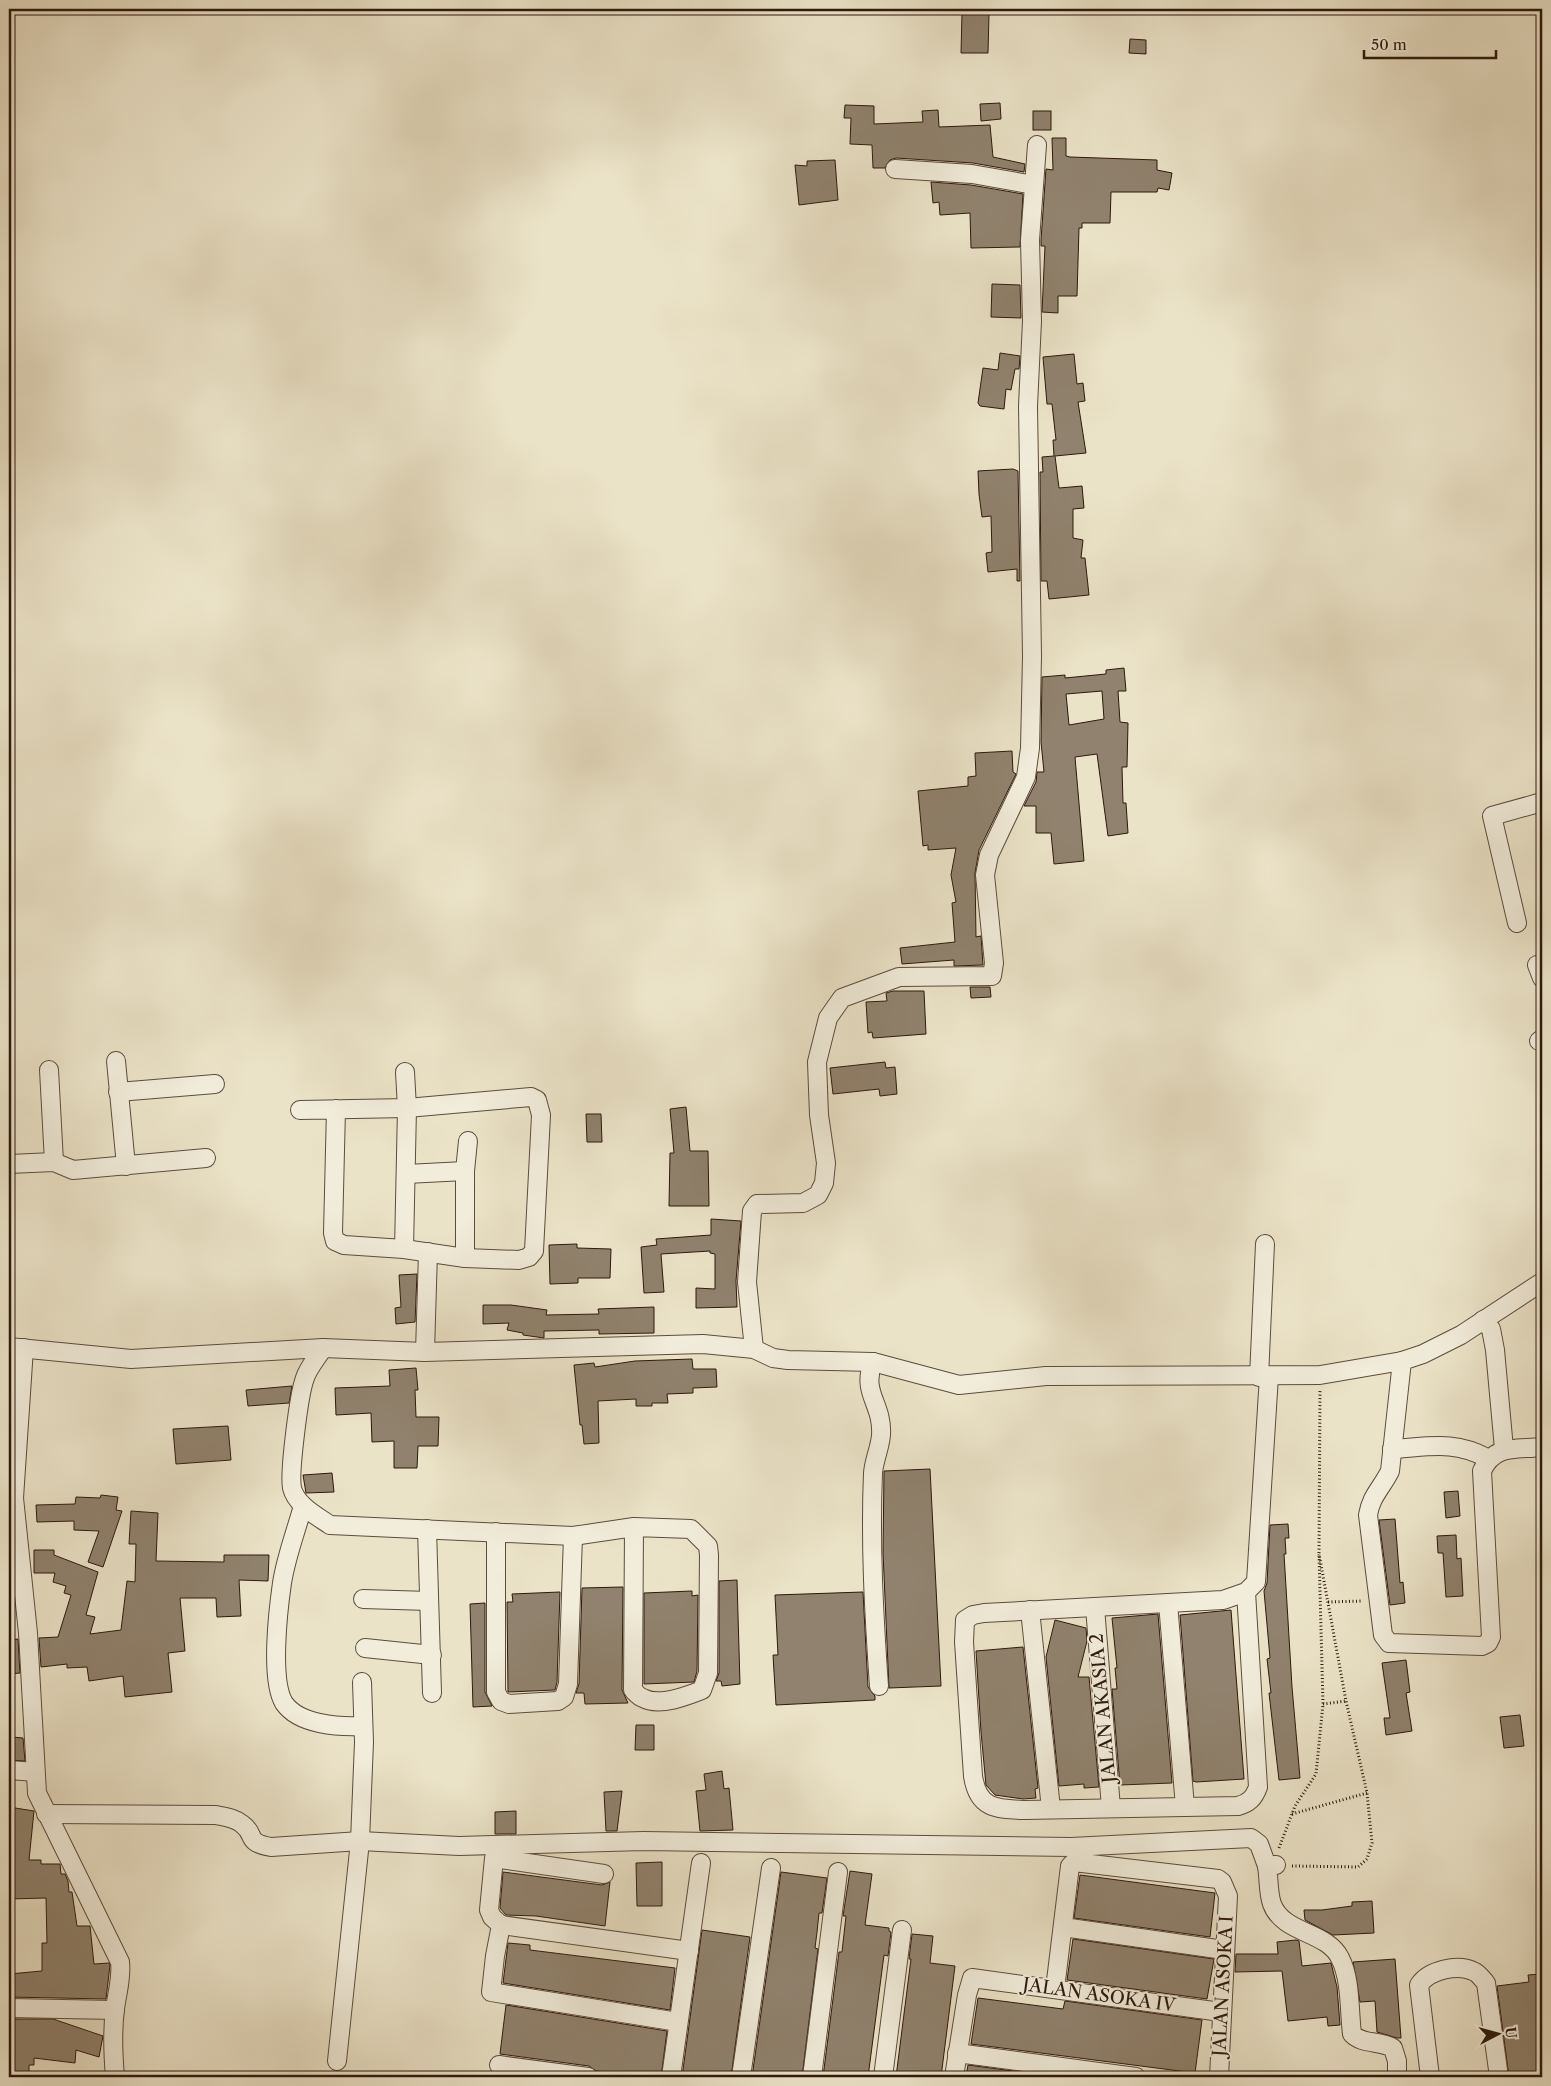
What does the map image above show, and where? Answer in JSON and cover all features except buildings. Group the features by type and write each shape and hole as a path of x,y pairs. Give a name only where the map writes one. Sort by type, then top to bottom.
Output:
{"street":[{"path":"754,1349 748,1282 752,1211 757,1204 803,1203 818,1194 824,1183 826,1163 819,1115 817,1062 828,1018 842,998 899,977 992,976 994,963 985,875 989,855 1026,776 1030,740 1032,656 1028,406 1032,321 1030,240 1037,145"},
{"path":"895,169 972,174 1034,185"},
{"path":"1517,923 1492,816 1542,802"},
{"path":"116,1061 126,1166"},
{"path":"48,1070 54,1162"},
{"path":"404,1249 407,1108 405,1072"},
{"path":"118,1092 215,1084"},
{"path":"300,1110 336,1109 407,1108 531,1097 537,1100 540,1105 541,1115 534,1251 529,1257 519,1260 465,1258 404,1249 344,1245 335,1241 333,1233 336,1109"},
{"path":"465,1258 465,1171 468,1141"},
{"path":"9,1164 54,1162 73,1170 206,1158"},
{"path":"406,1174 465,1171"},
{"path":"1246,1592 1258,1787 1252,1799 1238,1806 1051,1809 1000,1809 982,1800 975,1790 973,1776 964,1631 965,1620 973,1615 984,1613 1223,1600 1246,1592 1256,1582 1264,1377 1264,1244"},
{"path":"425,1352 428,1252"},
{"path":"115,2077 112,2051 115,2010 122,1971 120,1962 37,1793 28,1633 14,1498 16,1347 131,1358 323,1348 425,1352 703,1344 754,1349 773,1358 788,1360 873,1362 959,1385 1046,1376 1264,1377 1320,1375 1402,1361 1423,1354 1461,1335 1542,1282"},
{"path":"1483,1320 1491,1329 1495,1350 1504,1449"},
{"path":"323,1348 305,1378 292,1469 292,1489 304,1506 330,1525 573,1536 634,1527 691,1529 708,1546 710,1555 708,1673 702,1690 687,1696 657,1701 643,1699 633,1690 634,1527"},
{"path":"1402,1361 1390,1471 1382,1488 1371,1500 1368,1516 1383,1635 1389,1644 1482,1646 1488,1643 1491,1637 1482,1471 1487,1458 1504,1449 1542,1447"},
{"path":"873,1362 868,1375 868,1388 879,1410 881,1436 873,1470 872,1562 879,1686"},
{"path":"1392,1449 1452,1445 1469,1448 1487,1458"},
{"path":"304,1506 282,1582 275,1671 279,1692 285,1705 304,1717 343,1727 362,1726"},
{"path":"427,1529 432,1693"},
{"path":"496,1532 496,1692 501,1701 509,1704 558,1701 564,1696 568,1684 573,1536"},
{"path":"363,1599 429,1601"},
{"path":"1168,1603 1185,1807"},
{"name":"JALAN AKASIA 2","path":"1094,1607 1111,1808"},
{"path":"1030,1610 1051,1809"},
{"path":"365,1648 432,1655"},
{"path":"337,2061 360,1841 364,1742 362,1682"},
{"path":"9,1770 35,1772"},
{"path":"46,1814 216,1815 232,1818 244,1825 251,1840 259,1845 271,1847 360,1841 459,1846 644,1841 1071,1847 1251,1838 1259,1844 1271,1866 1272,1905 1285,1922 1326,1944 1340,1957 1344,1971 1352,2034 1359,2040 1385,2043 1393,2048 1397,2061 1397,2077"},
{"path":"604,1874 494,1858 489,1910 492,1917 501,1925 689,1951"},
{"name":"JALAN ASOKA I","path":"1063,1927 1070,1866 1080,1862 1218,1879 1222,1882 1228,1896 1219,2077"},
{"path":"671,2077 700,1863"},
{"path":"741,2077 771,1868"},
{"path":"812,2077 838,1872"},
{"path":"501,1925 495,1956 492,1992 678,2022"},
{"path":"1055,1989 1063,1927 1224,1950"},
{"path":"882,2077 902,1930"},
{"path":"1430,2077 1419,1984 1425,1976 1435,1971 1461,1969 1476,1972 1486,1984 1499,2077"},
{"name":"JALAN ASOKA IV","path":"957,2054 970,1980 976,1978 1221,2012"},
{"path":"9,2008 115,2010"},
{"path":"954,2077 957,2054 1136,2077"},
{"path":"498,2065 517,2072 588,2077"}],"path":[{"path":"1319,1554 1346,1701 1366,1793 1372,1843 1367,1859 1358,1867 1271,1866 1292,1814 1316,1774 1323,1704 1319,1554 1320,1375"},
{"path":"1328,1602 1379,1601"},
{"path":"1323,1704 1346,1701"},
{"path":"1292,1814 1366,1793"}]}
